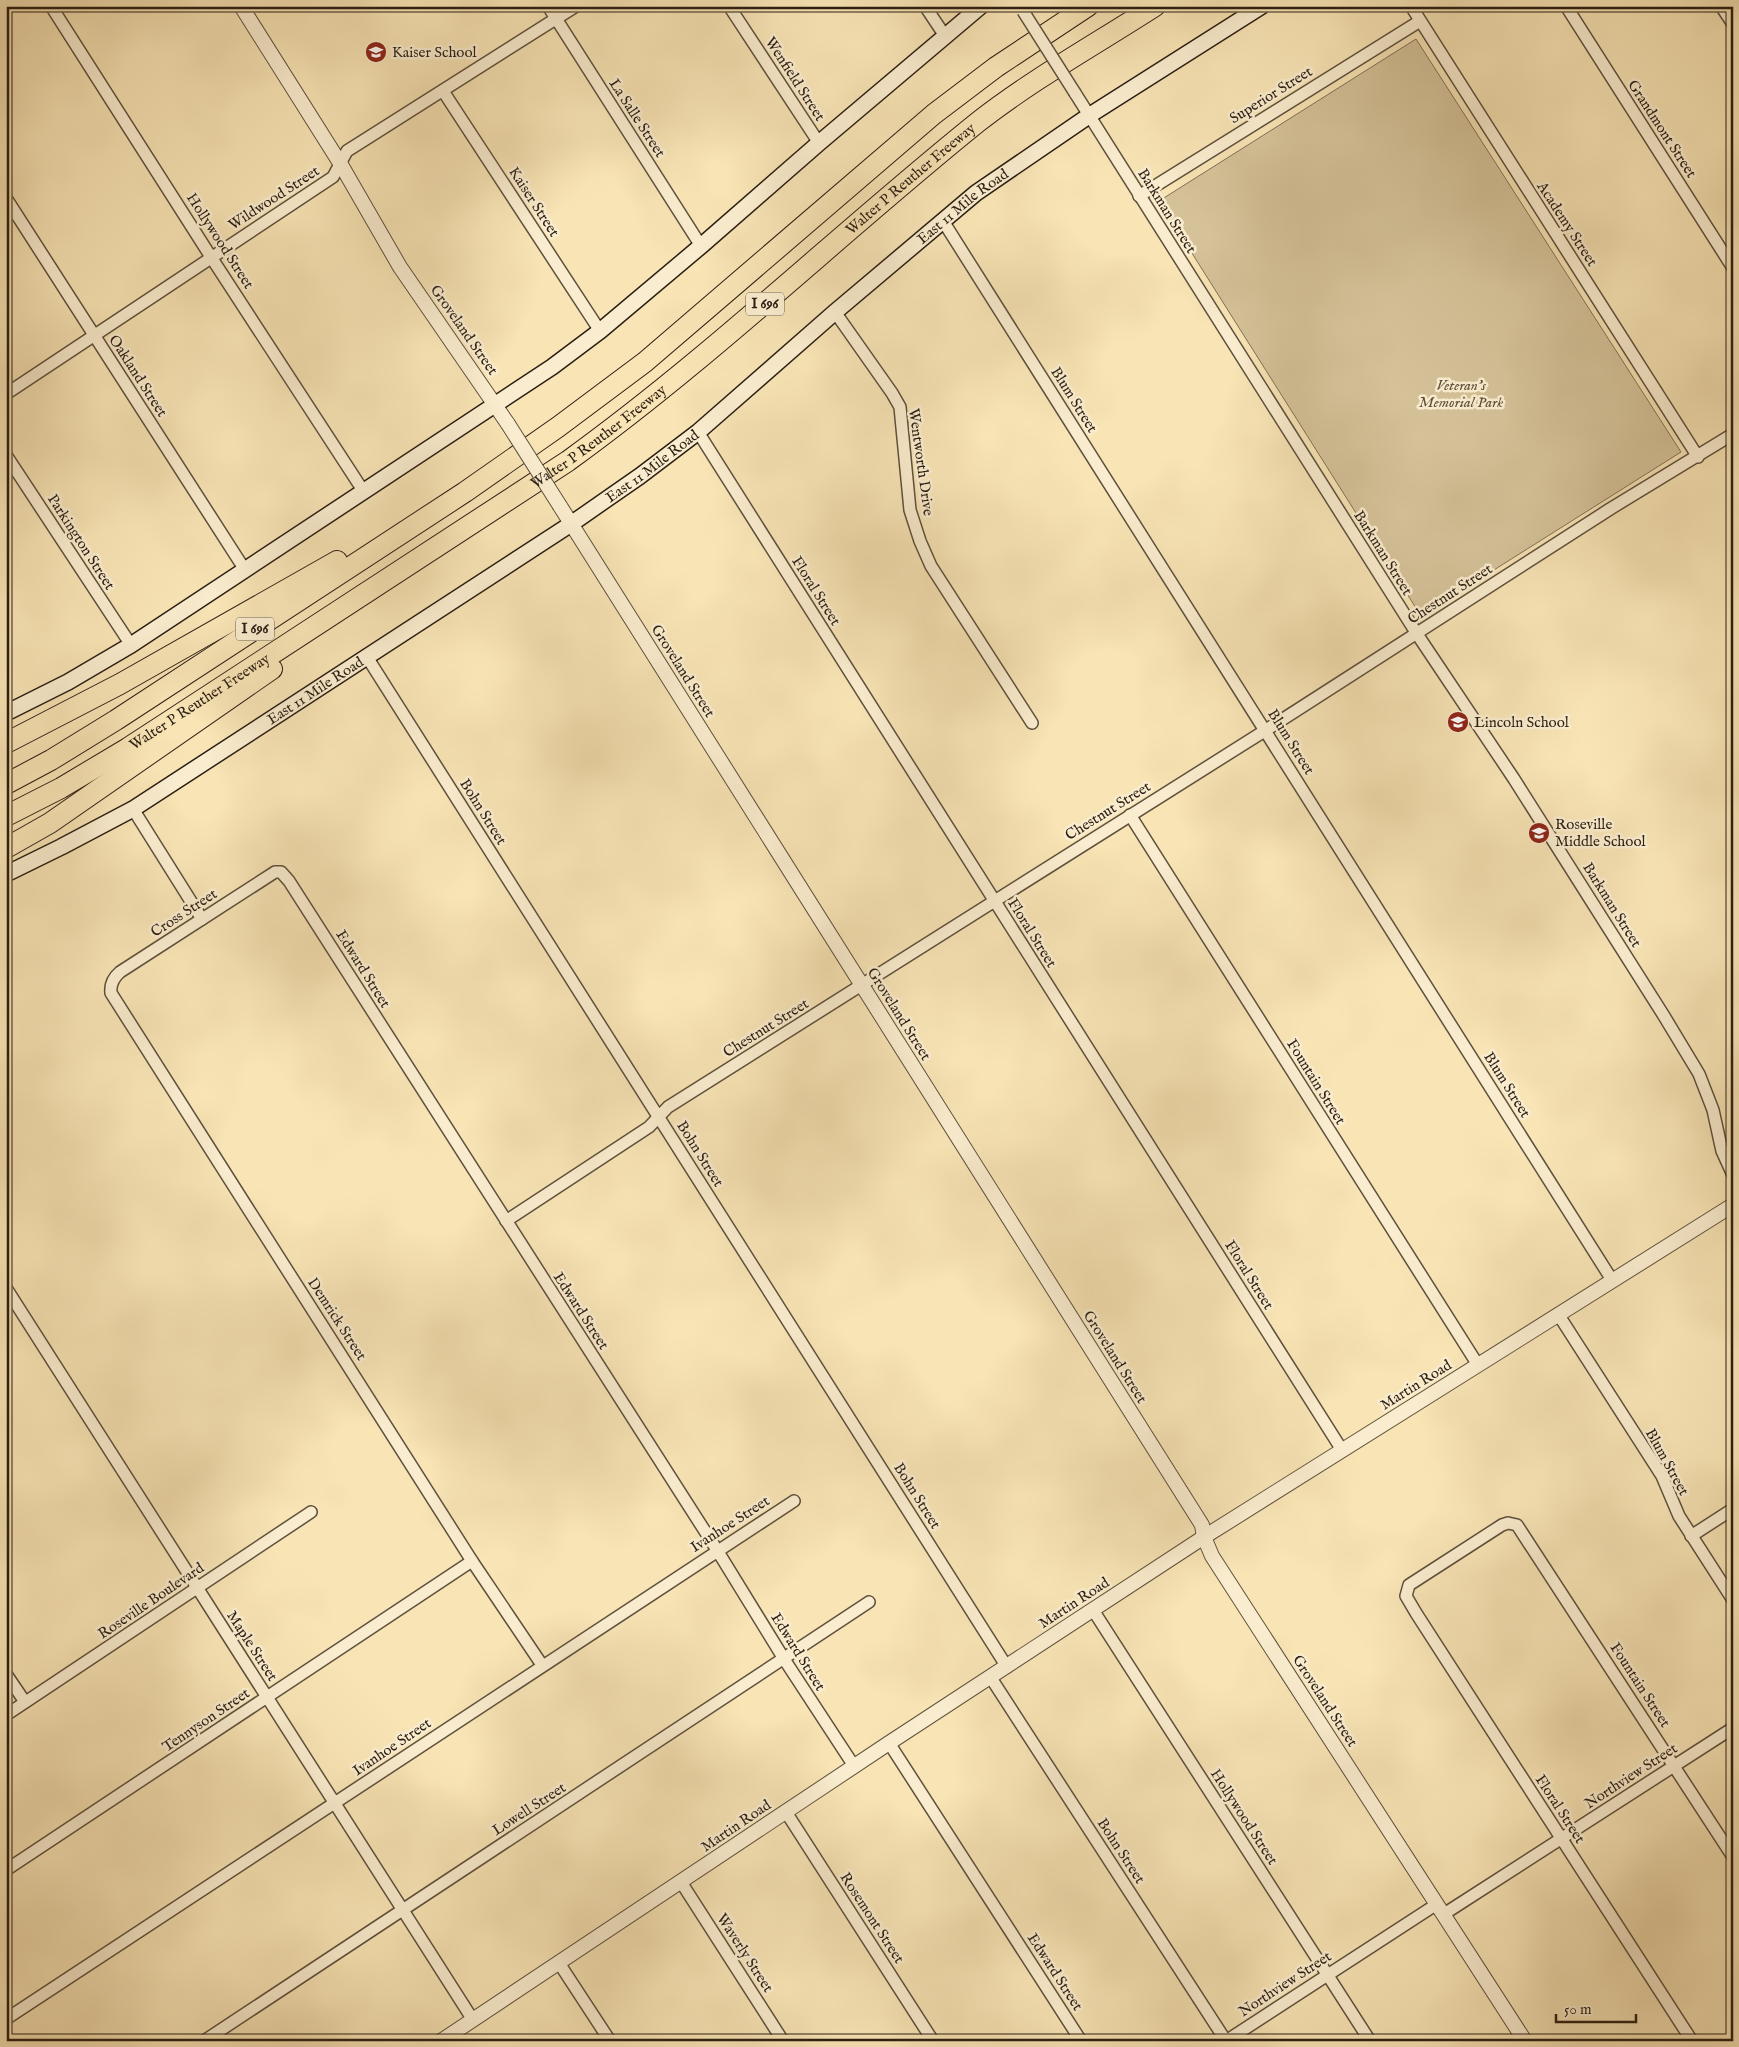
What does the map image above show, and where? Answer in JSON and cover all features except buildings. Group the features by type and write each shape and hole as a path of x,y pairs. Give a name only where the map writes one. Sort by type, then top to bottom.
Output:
{"highway":[{"name":"Walter P Reuther Freeway","path":"6,784 51,760 116,720 465,492 592,402 645,362 934,114 996,67 1088,6"},
{"name":"Walter P Reuther Freeway","path":"6,816 61,788 128,748 568,461 625,420 707,354 979,121 1035,82 1155,6"},
{"path":"6,743 120,684 337,561 459,482 500,467"},
{"path":"6,848 50,824 318,636 368,591"}],"main road":[{"path":"7,712 68,682 131,645 496,405 600,331 701,246 819,142 981,6"},
{"name":"East 11 Mile Road","path":"6,874 61,848 132,809 571,524 640,476 698,432 834,312 942,221 1004,172 1262,6"}],"street":[{"name":"Hollywood Street","path":"52,6 211,257 364,492"},
{"name":"Groveland Street","path":"241,6 340,163 400,267 496,405 1202,1525 1204,1537 1212,1556 1525,2041"},
{"name":"La Salle Street","path":"548,6 701,246"},
{"name":"Wildwood Street","path":"6,394 333,177 348,151 576,6"},
{"name":"Wenfield Street","path":"729,6 819,142"},
{"path":"925,6 945,36"},
{"name":"Academy Street","path":"1411,6 1698,456"},
{"name":"Grandmont Street","path":"1566,6 1733,268"},
{"path":"1721,6 1733,24"},
{"name":"Barkman Street","path":"1022,9 1417,634 1514,779 1699,1074 1714,1110 1722,1151 1733,1175"},
{"name":"Superior Street","path":"1139,196 1420,21"},
{"name":"Kaiser Street","path":"443,90 600,331"},
{"name":"Oakland Street","path":"6,198 245,570"},
{"name":"Blum Street","path":"942,221 1266,730 1612,1280"},
{"name":"Wentworth Drive","path":"834,312 900,407 910,510 920,541 931,566 1032,722"},
{"name":"Floral Street","path":"698,432 1342,1450"},
{"name":"Chestnut Street","path":"506,1221 649,1127 668,1107 1266,730 1594,519 1733,434"},
{"name":"Parkington Street","path":"6,455 131,645"},
{"name":"Bohn Street","path":"368,657 1007,1667"},
{"path":"132,809 202,919"},
{"name":"Fountain Street","path":"1130,815 1478,1365"},
{"name":"Cross Street","path":"110,987 115,976 120,972 269,875 281,872"},
{"name":"Edward Street","path":"281,872 854,1766"},
{"name":"Demrick Street","path":"110,987 114,998 472,1561 542,1665"},
{"name":"Martin Road","path":"441,2041 457,2036 473,2020 854,1766 1204,1537 1733,1204"},
{"name":"Maple Street","path":"6,1288 473,2020"},
{"name":"Blum Street","path":"1558,1314 1662,1476 1679,1516 1733,1600"},
{"name":"Ivanhoe Street","path":"6,2019 794,1501"},
{"path":"1691,1536 1733,1509"},
{"name":"Roseville Boulevard","path":"6,1715 312,1512"},
{"name":"Fountain Street","path":"1406,1592 1413,1581 1502,1525 1513,1524 1521,1530 1733,1857"},
{"name":"Tennyson Street","path":"6,1870 472,1561"},
{"name":"Floral Street","path":"1406,1592 1408,1600 1416,1613 1692,2041"},
{"name":"Lowell Street","path":"204,2041 870,1602"},
{"name":"Hollywood Street","path":"1093,1610 1370,2041"},
{"path":"6,1674 25,1702"},
{"name":"Bohn Street","path":"991,1678 1226,2041"},
{"name":"Northview Street","path":"1226,2041 1328,1974 1561,1838 1733,1728"},
{"name":"Edward Street","path":"889,1743 1081,2041"},
{"name":"Rosemont Street","path":"786,1812 933,2041"},
{"name":"Waverly Street","path":"681,1882 784,2041"},
{"path":"560,1962 610,2041"}],"green space":[{"name":"Veteran's Memorial Park","path":"1416,39 1681,452 1421,616 1159,201"}],"place":[{"name":"Kaiser School","path":"376,52"},
{"name":"Lincoln School","path":"1458,722"},
{"name":"Roseville Middle School","path":"1539,833"}]}
